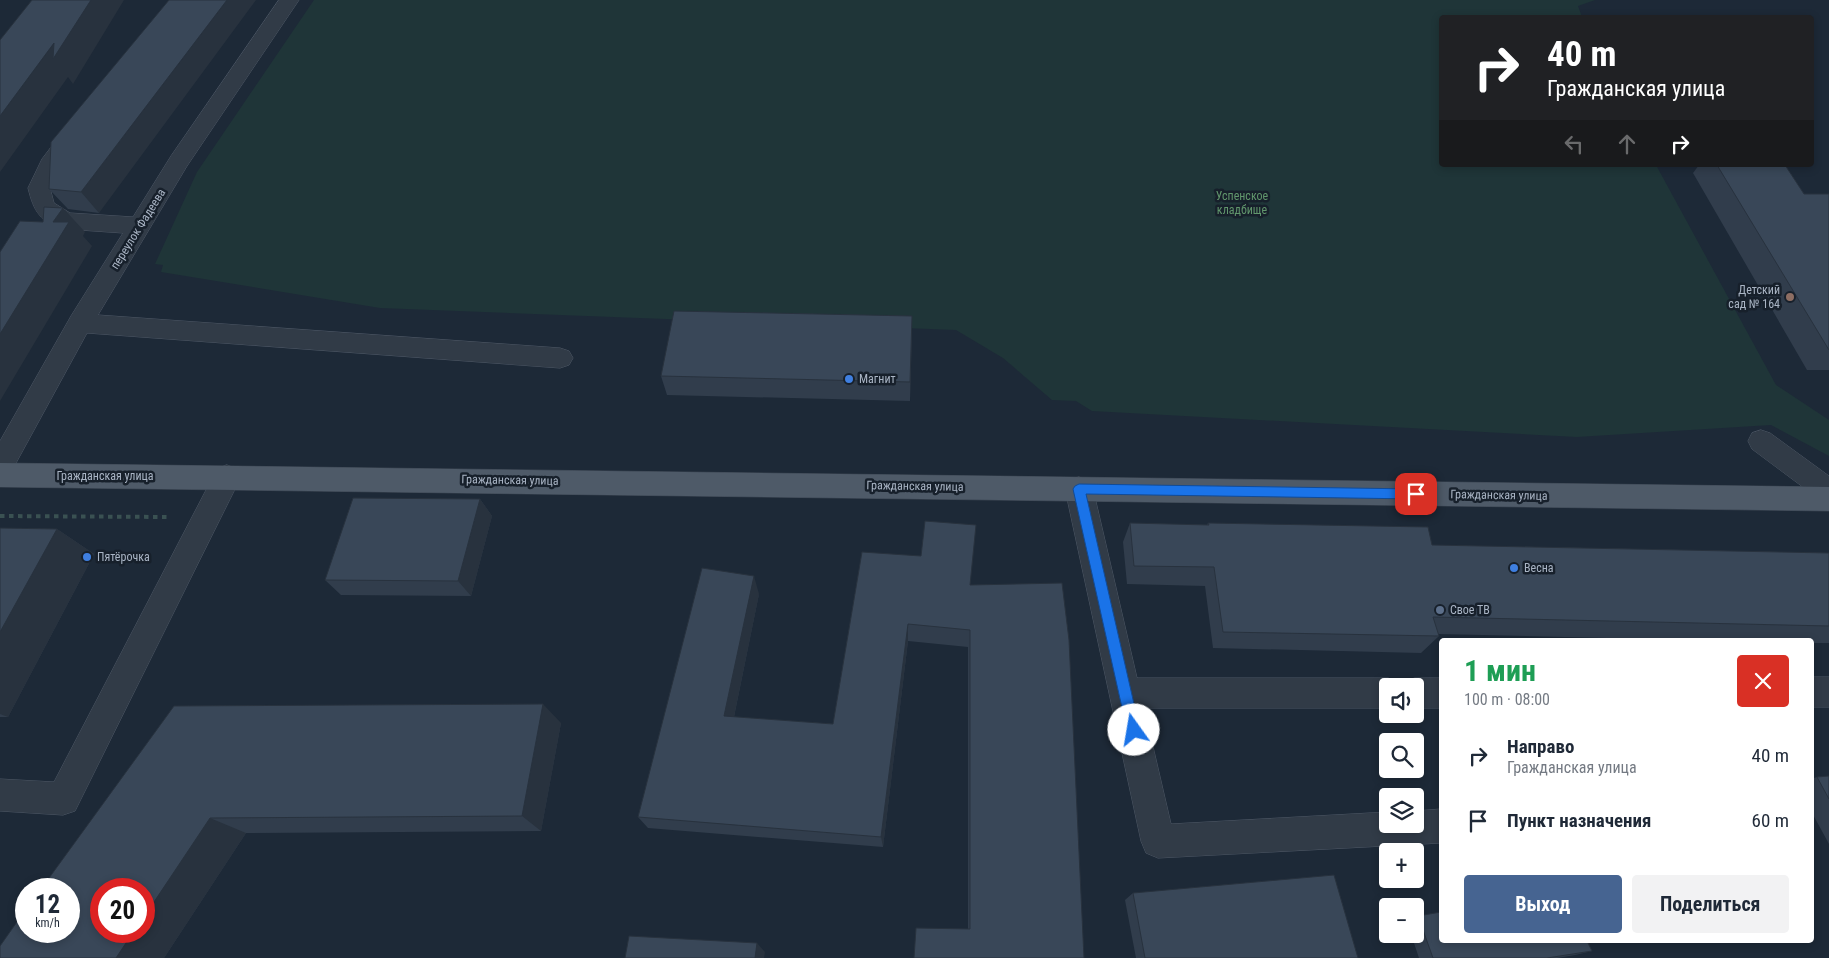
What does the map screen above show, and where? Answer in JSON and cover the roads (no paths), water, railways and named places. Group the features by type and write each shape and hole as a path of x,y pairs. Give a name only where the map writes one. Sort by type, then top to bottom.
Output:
{"main road":[{"name":"Гражданская улица","path":"0,475 1829,499"}],"street":[{"name":"переулок Фадеева","path":"0,466 80,323 179,162 289,0"},
{"path":"86,117 50,164 39,188 44,207 65,221 140,226"},
{"path":"80,323 560,358"},
{"path":"1761,441 1829,491"},
{"path":"0,795 63,799 227,477"},
{"path":"1079,489 1158,841 1439,826"},
{"path":"1814,692 1829,692"},
{"path":"1125,693 1379,693"},
{"path":"1424,693 1439,693"}],"place":[{"name":"Детский сад № 164","path":"1790,297"},
{"name":"Магнит","path":"849,379"},
{"name":"Пятёрочка","path":"87,557"},
{"name":"Весна","path":"1514,568"},
{"name":"Свое ТВ","path":"1440,610"}],"park label":[{"name":"Успенское кладбище","path":"1242,203"}]}
